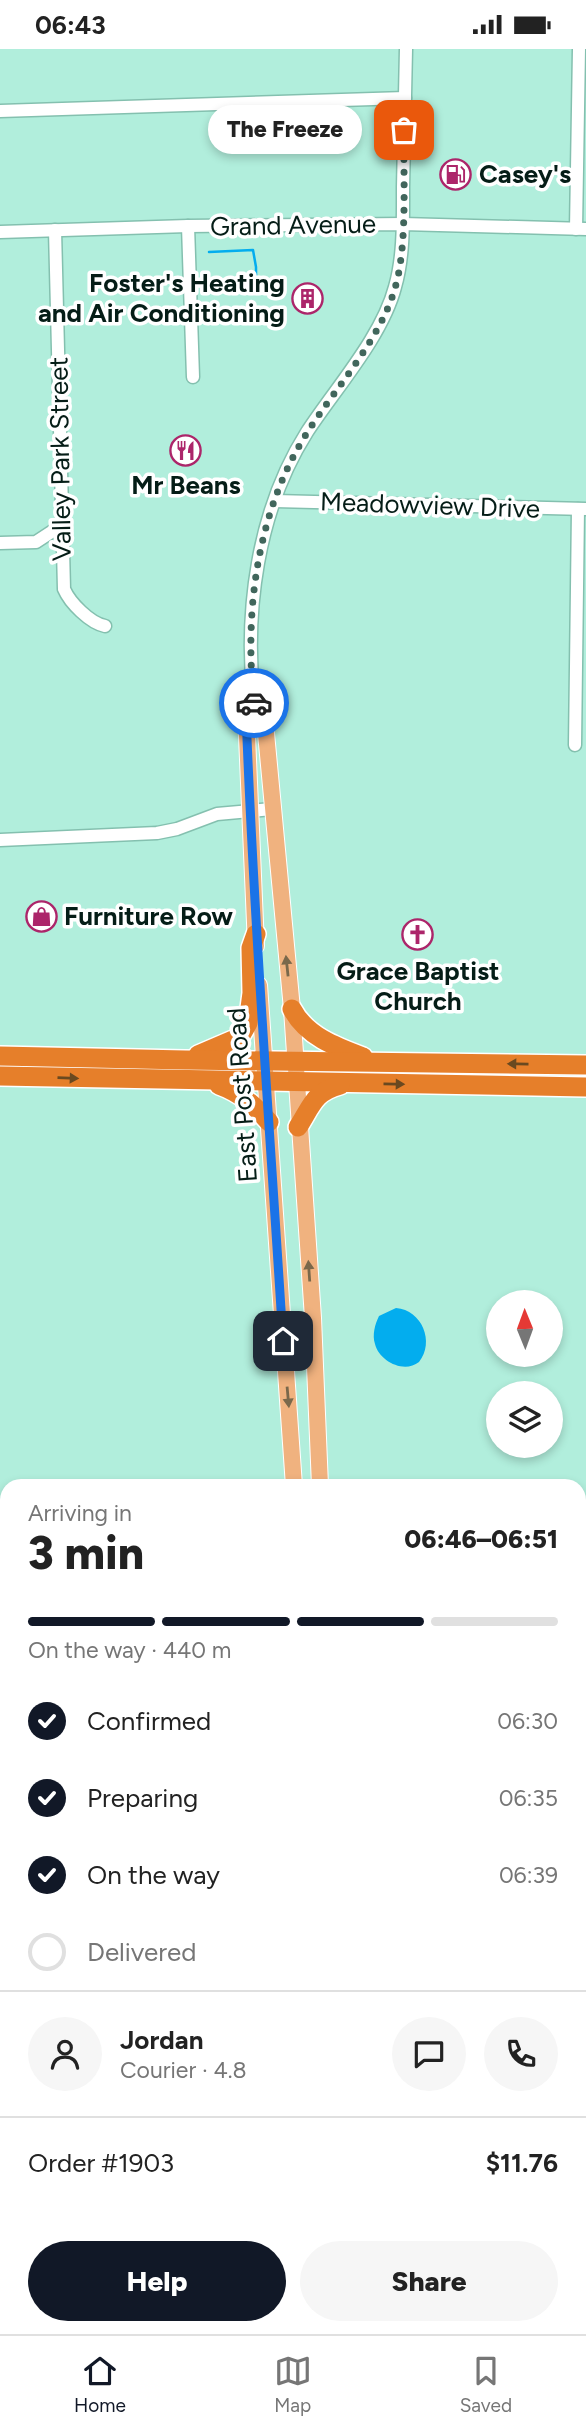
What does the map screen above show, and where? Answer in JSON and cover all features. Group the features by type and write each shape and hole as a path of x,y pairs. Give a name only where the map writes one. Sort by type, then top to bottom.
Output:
{"highway":[{"path":"185,1060 240,1037 248,1023 252,993 251,948 256,934"},
{"path":"292,1009 299,1023 326,1041 374,1061"},
{"path":"0,1056 586,1065"},
{"path":"0,1076 586,1087"},
{"path":"208,1081 240,1094 253,1103 269,1122"},
{"path":"298,1127 324,1089 344,1083"}],"main road":[{"name":"East Post Road","path":"294,1479 249,810 246,713 254,703 264,712 292,1009 313,1318 320,1479"}],"street":[{"name":"East Post Road","path":"254,703 250,649 254,596 261,546 275,501 288,467 306,435 384,315 396,288 403,224 406,49"},
{"path":"579,49 581,229"},
{"path":"0,111 405,98"},
{"name":"Grand Avenue","path":"0,232 188,226 403,224 581,229"},
{"path":"188,226 193,377"},
{"name":"Valley Park Street","path":"55,230 64,589 67,596 96,624 105,626"},
{"name":"Meadowview Drive","path":"275,501 582,509"},
{"path":"575,745 581,675 582,509"},
{"path":"0,543 36,542 62,525"},
{"path":"0,840 157,833 177,829 206,816 272,809"}],"water":[{"path":"396,1308 413,1314 426,1337 424,1354 419,1362 406,1367 393,1364 381,1356 375,1344 374,1330 379,1316"}],"waterway":[{"path":"209,252 253,250 256,293"}],"way so far":[{"path":"254,703 250,649 261,546 288,467 306,435 368,344 396,288 403,224 404,130"}],"place":[{"name":"The Freeze","path":"404,130"},
{"name":"Casey's","path":"456,174"},
{"name":"Foster's Heating and Air Conditioning","path":"308,298"},
{"name":"Mr Beans","path":"186,450"},
{"name":"Furniture Row","path":"41,916"},
{"name":"Grace Baptist Church","path":"418,935"}],"route":[{"path":"254,703 246,713 249,810 283,1341"}]}
